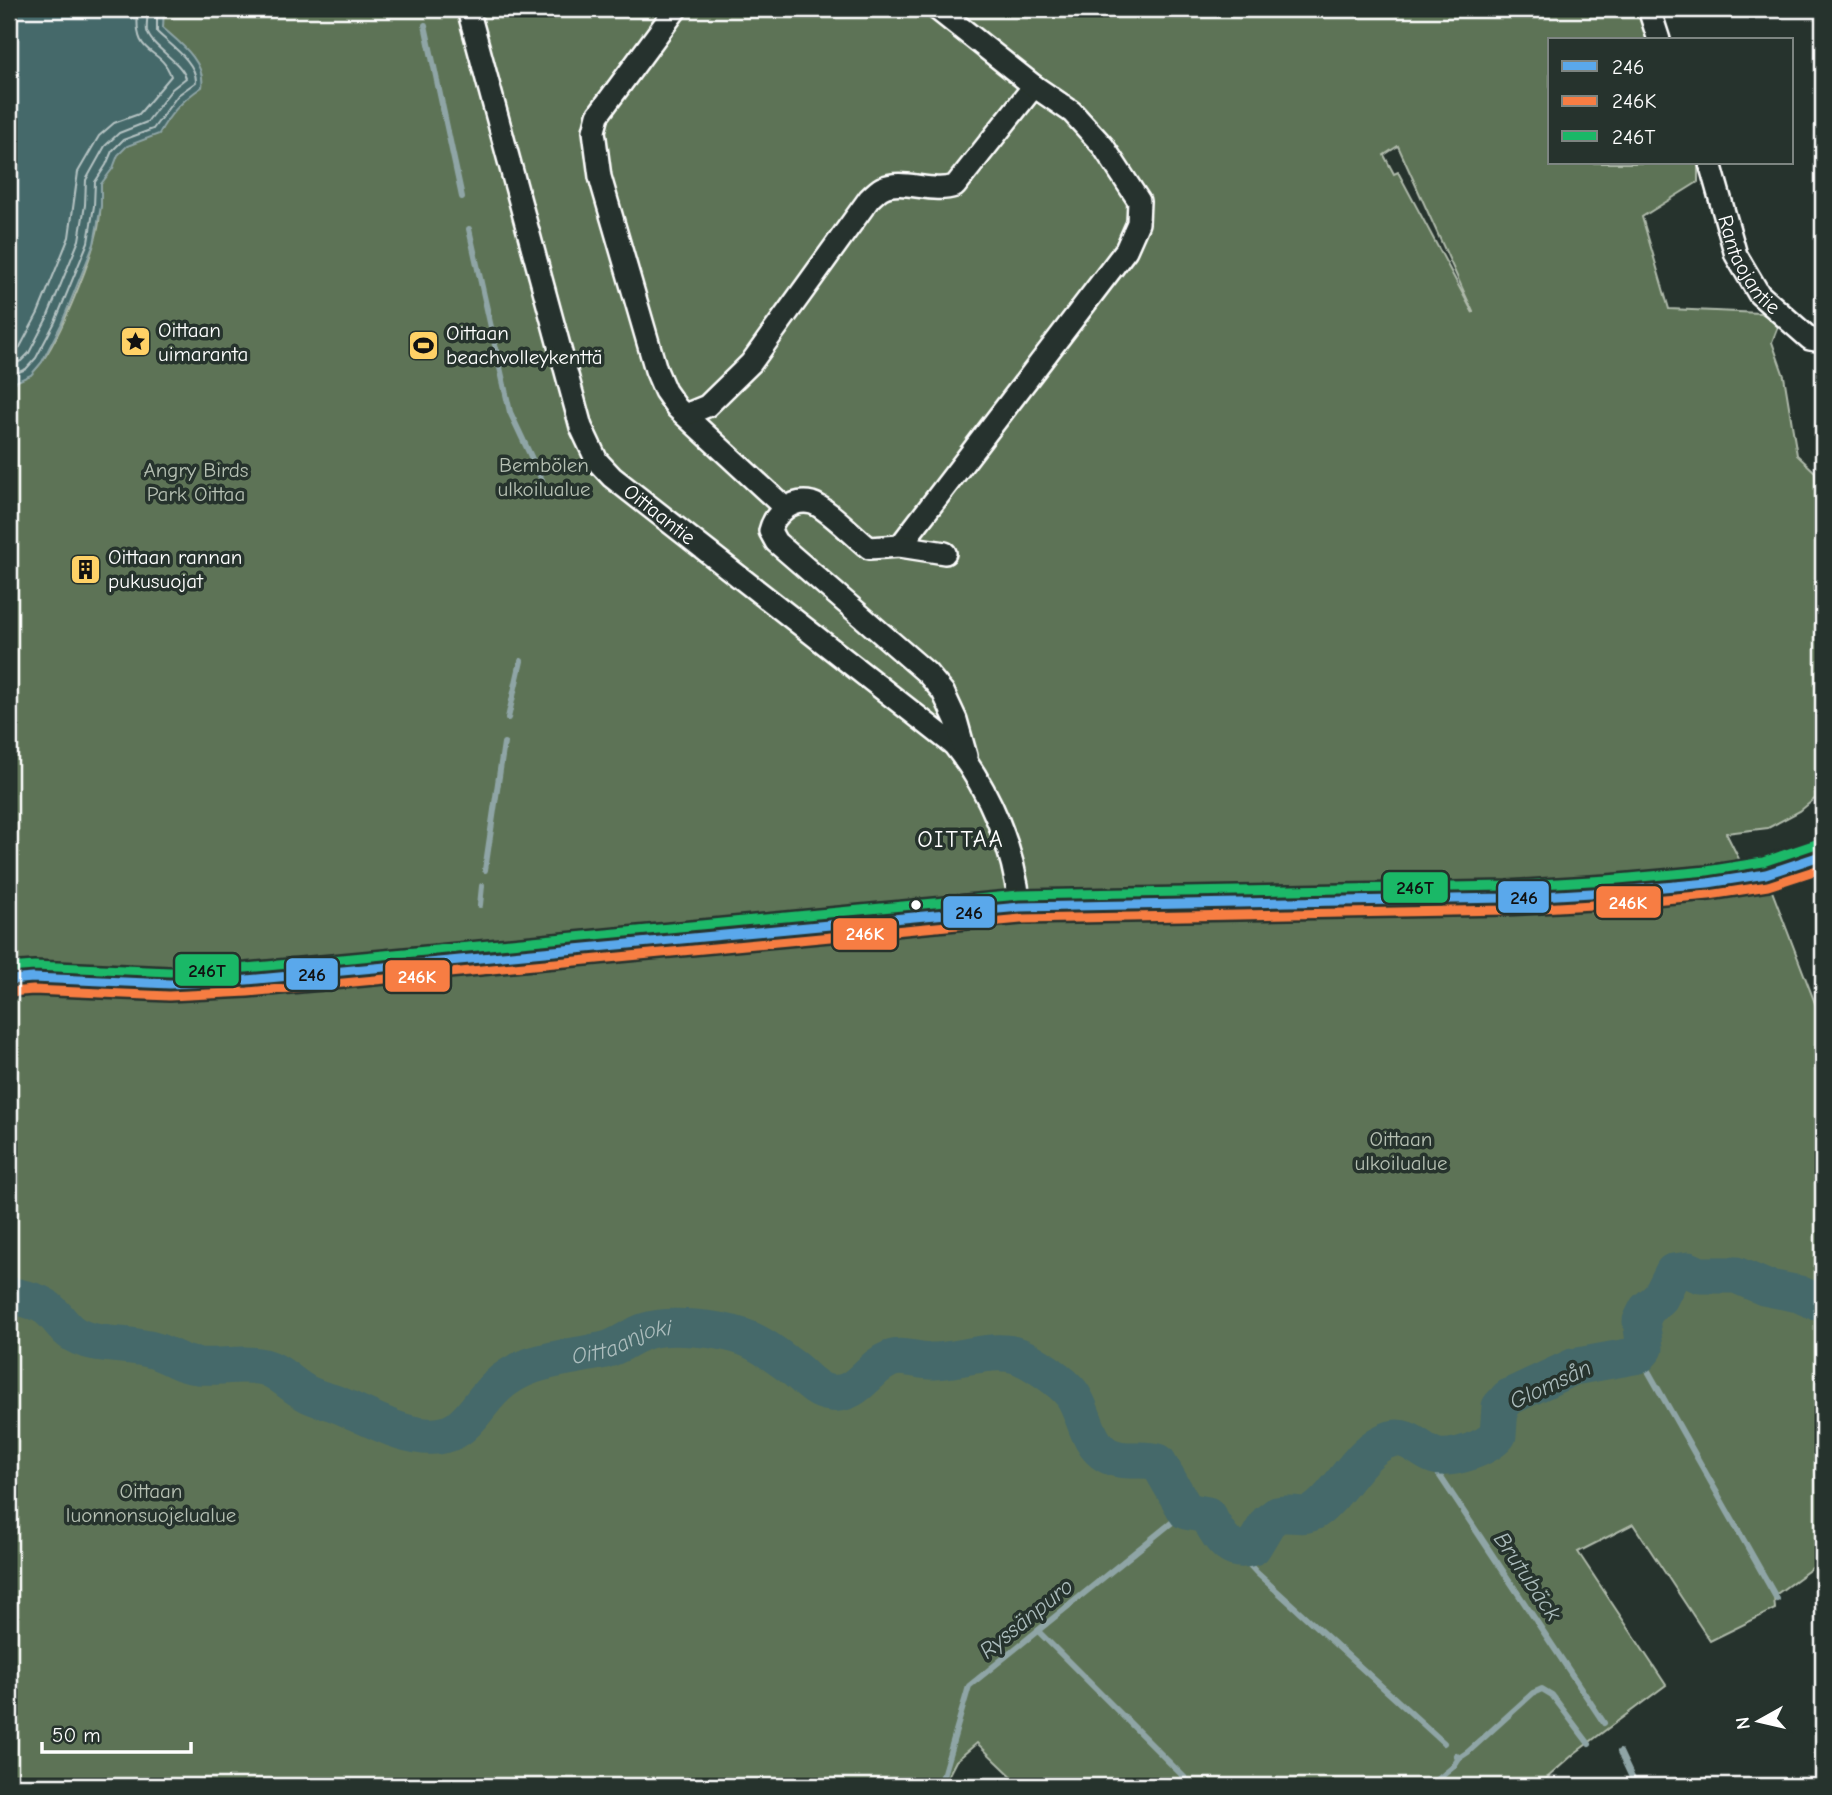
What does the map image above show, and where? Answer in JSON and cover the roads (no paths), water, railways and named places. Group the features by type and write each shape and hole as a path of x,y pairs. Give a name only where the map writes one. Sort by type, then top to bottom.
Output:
{"main road":[{"path":"9,980 33,978 170,984 247,980 1020,907 1531,897 1708,883 1766,874 1823,855"}],"street":[{"name":"Oittaantie","path":"468,9 582,427 597,461 629,492 782,608 954,745 967,762 1003,834 1017,880 1020,907"},
{"path":"676,9 598,115 594,131 600,177 656,370 665,391 685,415 785,508"},
{"path":"901,547 1126,250 1138,223 1139,201 1103,146 1072,112 1034,86 937,9"},
{"path":"1649,9 1659,38"},
{"path":"685,415 707,405 751,363 869,199 882,188 895,185 932,190 955,186 1034,86"},
{"name":"Rantaojantie","path":"1710,164 1736,255 1759,294 1810,339 1823,341"},
{"path":"945,553 901,547 869,548 812,503 797,503 785,508 773,520 770,531 776,542 908,656 943,692 956,720 967,762"}],"water":[{"path":"9,9 164,9 163,28 196,61 202,87 167,120 159,134 127,146 118,155 113,168 101,184 101,206 94,244 61,325 42,362 31,375 9,385"}],"waterway":[{"path":"425,25 462,197"},
{"path":"469,229 510,412 542,480"},
{"path":"508,718 521,661"},
{"path":"485,870 504,743"},
{"path":"480,905 482,886"},
{"name":"Oittaanjoki","path":"9,1295 42,1305 70,1331 82,1338 99,1343 148,1349 192,1365 264,1367 312,1396 391,1428 424,1436 438,1436 459,1428 496,1387 520,1370 548,1361 605,1350 641,1333 668,1327 694,1328 743,1337 769,1351 814,1387 830,1393 848,1391 882,1363 895,1358 935,1361 988,1353 1019,1356 1055,1378 1072,1394 1090,1435 1100,1450 1113,1458 1158,1462 1186,1511 1207,1515 1225,1542 1244,1549 1253,1547 1268,1522 1277,1515 1303,1515 1318,1509 1361,1460 1380,1444 1397,1438 1435,1456 1450,1457 1469,1452 1498,1435 1500,1407 1509,1397 1573,1367 1639,1355 1645,1348 1641,1321 1647,1309 1660,1298 1673,1272 1689,1270 1700,1275 1736,1275 1764,1287 1799,1294 1817,1302 1823,1301"},
{"path":"1639,1355 1777,1599"},
{"name":"Brutubäck","path":"1422,1449 1604,1723"},
{"name":"Ryssänpuro","path":"940,1786 969,1686 1186,1511"},
{"name":"Brutubäck","path":"1235,1549 1257,1573 1444,1743"},
{"path":"1038,1631 1193,1786"},
{"name":"Brutubäck","path":"1456,1755 1459,1758 1468,1752 1533,1693 1542,1689 1552,1695 1589,1744"},
{"name":"Brutubäck","path":"1620,1752 1636,1786"},
{"path":"1430,1786 1453,1767 1459,1758"}],"place":[{"name":"Oittaan uimaranta","path":"135,342"},
{"name":"Oittaan beachvolleykenttä","path":"423,345"},
{"name":"Oittaan rannan pukusuojat","path":"85,569"}],"district":[{"name":"OITTAA","path":"961,839"}],"park label":[{"name":"Bembölen ulkoilualue","path":"544,477"},
{"name":"Angry Birds Park Oittaa","path":"196,482"},
{"name":"Oittaan ulkoilualue","path":"1401,1151"},
{"name":"Oittaan luonnonsuojelualue","path":"151,1503"}],"water label":[{"name":"Glomsån","path":"1550,1384"}]}
